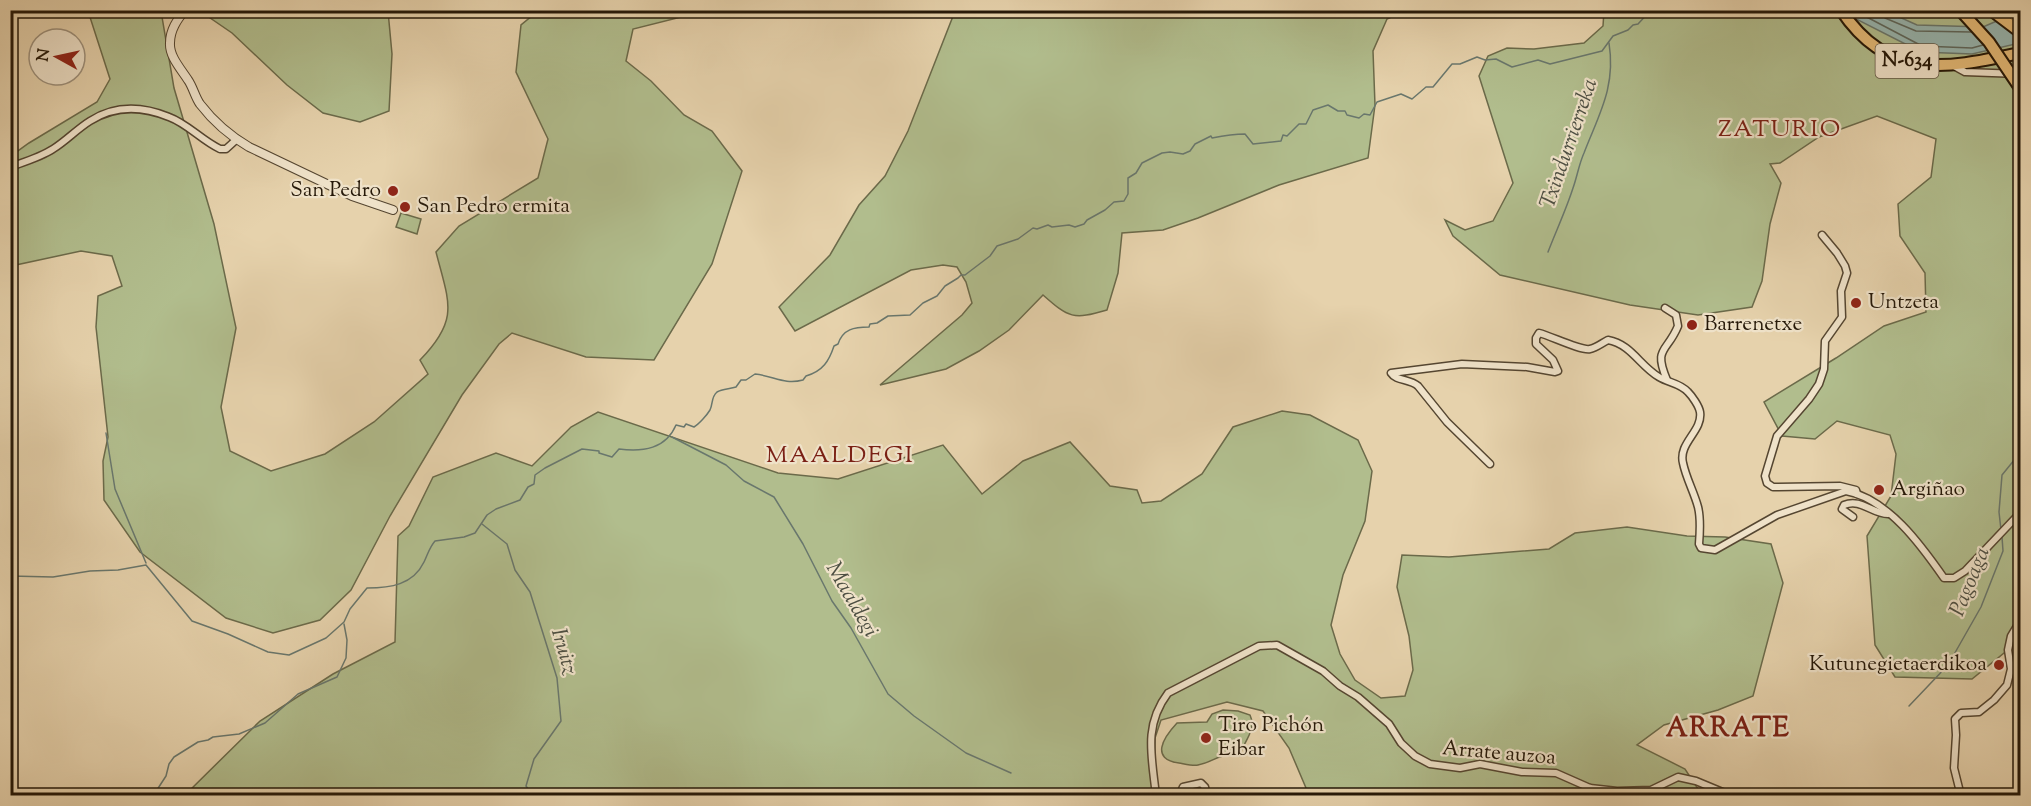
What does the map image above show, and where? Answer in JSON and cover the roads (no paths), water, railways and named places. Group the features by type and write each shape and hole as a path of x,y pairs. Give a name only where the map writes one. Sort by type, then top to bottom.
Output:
{"highway":[{"name":"N-634","path":"1840,10 1860,35 1878,49 1913,63 1954,66 2020,53"},
{"path":"1960,10 1989,42 2020,88"},
{"path":"1991,10 2020,32"},
{"path":"2008,10 2020,20"},
{"path":"2016,10 2020,14"}],"street":[{"path":"185,10 173,27 169,45 172,55 190,82 200,104 237,140 352,196 393,210"},
{"path":"1954,66 1965,72 2020,74"},
{"path":"10,167 53,150 90,121 109,111 120,109 140,109 168,117 182,123 220,148 226,149 237,140"},
{"path":"1822,235 1838,253 1847,273 1841,291 1842,317 1824,341 1824,369 1819,384 1777,436 1765,476 1767,483 1773,487 1851,487 1856,490 1857,494"},
{"path":"1665,308 1676,315 1678,326 1660,357 1667,380"},
{"path":"1490,464 1447,422 1418,386 1413,382 1394,377 1390,373 1462,364 1558,371 1553,360 1536,344 1539,333 1585,349 1593,349 1608,340 1627,347 1641,363 1659,377 1687,391 1700,410 1699,422 1684,448 1682,460 1698,509 1699,544 1701,548 1708,550 1722,547 1756,526 1801,505 1846,491 1880,506 1921,544 1944,578 1952,579 1965,571 2020,513"},
{"path":"1853,517 1842,507 1851,502 1889,514"},
{"path":"1961,795 1954,768 1955,719 1961,713 1979,712 2007,685 2011,669 2008,650 2011,636 2020,621"},
{"name":"Arrate auzoa","path":"1156,795 1151,745 1152,724 1159,705 1168,693 1259,646 1277,645 1323,671 1340,686 1358,697 1389,724 1401,743 1415,756 1430,764 1460,768 1480,765 1522,772 1556,773 1590,788 1599,795"},
{"name":"Arrate auzoa","path":"1590,788 1642,791 1650,790 1678,777 1696,781 1731,795"},
{"path":"1179,795 1183,787 1201,783 1207,795"}],"water":[{"path":"1850,11 1886,11 1917,25 1983,27 2020,11 2020,43 1972,54 1921,52 1856,19"}],"waterway":[{"path":"10,576 53,577 146,565 192,621 268,652 289,655 326,638 344,622 350,609 367,588 400,584 414,576 435,541 475,533 487,515 520,500 528,487 534,484 535,475 545,468 582,449 599,451 599,453 612,457 619,449 637,450 660,444 672,433 676,425 684,427 686,424 694,427 698,424 710,410 717,392 736,387 741,380 746,380 755,374 784,381 803,380 825,365 834,346 846,332 854,328 869,327 870,324 877,323 888,316 910,315 923,303 937,296 945,286 961,275 965,275 990,256 997,246 1018,239 1033,228 1048,225 1075,227 1084,224 1114,202 1124,201 1128,194 1128,178 1136,173 1142,163 1162,153 1183,154 1190,151 1195,144 1211,136 1212,138 1245,134 1253,144 1281,141 1283,135 1287,136 1299,124 1306,124 1313,110 1328,105 1338,111 1345,111 1347,115 1359,118 1364,114 1370,115 1377,102 1401,94 1412,99 1426,87 1433,87 1452,64 1460,64 1477,57 1485,60 1496,59 1512,67 1538,60 1550,64 1602,51 1613,36 1638,24 1651,10"},
{"name":"Txindurrierreka","path":"1548,252 1605,100 1611,59 1609,43"},
{"path":"106,433 115,489 146,563"},
{"name":"Maaldegi","path":"672,437 726,465 744,481 774,497 803,544 832,601 851,628 888,694 914,716 966,753 1011,773"},
{"name":"Pagoaga","path":"2001,530 1999,512 2002,475 2015,459 2020,459"},
{"name":"Iruitz","path":"482,524 507,544 515,570 530,592 557,678 561,721 534,759 526,786 533,796"},
{"name":"Pagoaga","path":"1909,706 1948,665 1981,607 2003,551 2002,537"},
{"path":"153,796 166,776 169,764 174,757 198,742 213,737 239,734 265,723 298,694 337,677 346,658 347,640 344,624"}],"place":[{"name":"San Pedro","path":"393,191"},
{"name":"San Pedro ermita","path":"405,207"},
{"name":"Untzeta","path":"1856,303"},
{"name":"Barrenetxe","path":"1692,325"},
{"name":"Argiñao","path":"1879,490"},
{"name":"Kutunegietaerdikoa","path":"1999,665"},
{"name":"Tiro Pichón Eibar","path":"1206,738"}],"district":[{"name":"ZATURIO","path":"1780,130"},
{"name":"MAALDEGI","path":"840,456"},
{"name":"ARRATE","path":"1728,729"}]}
